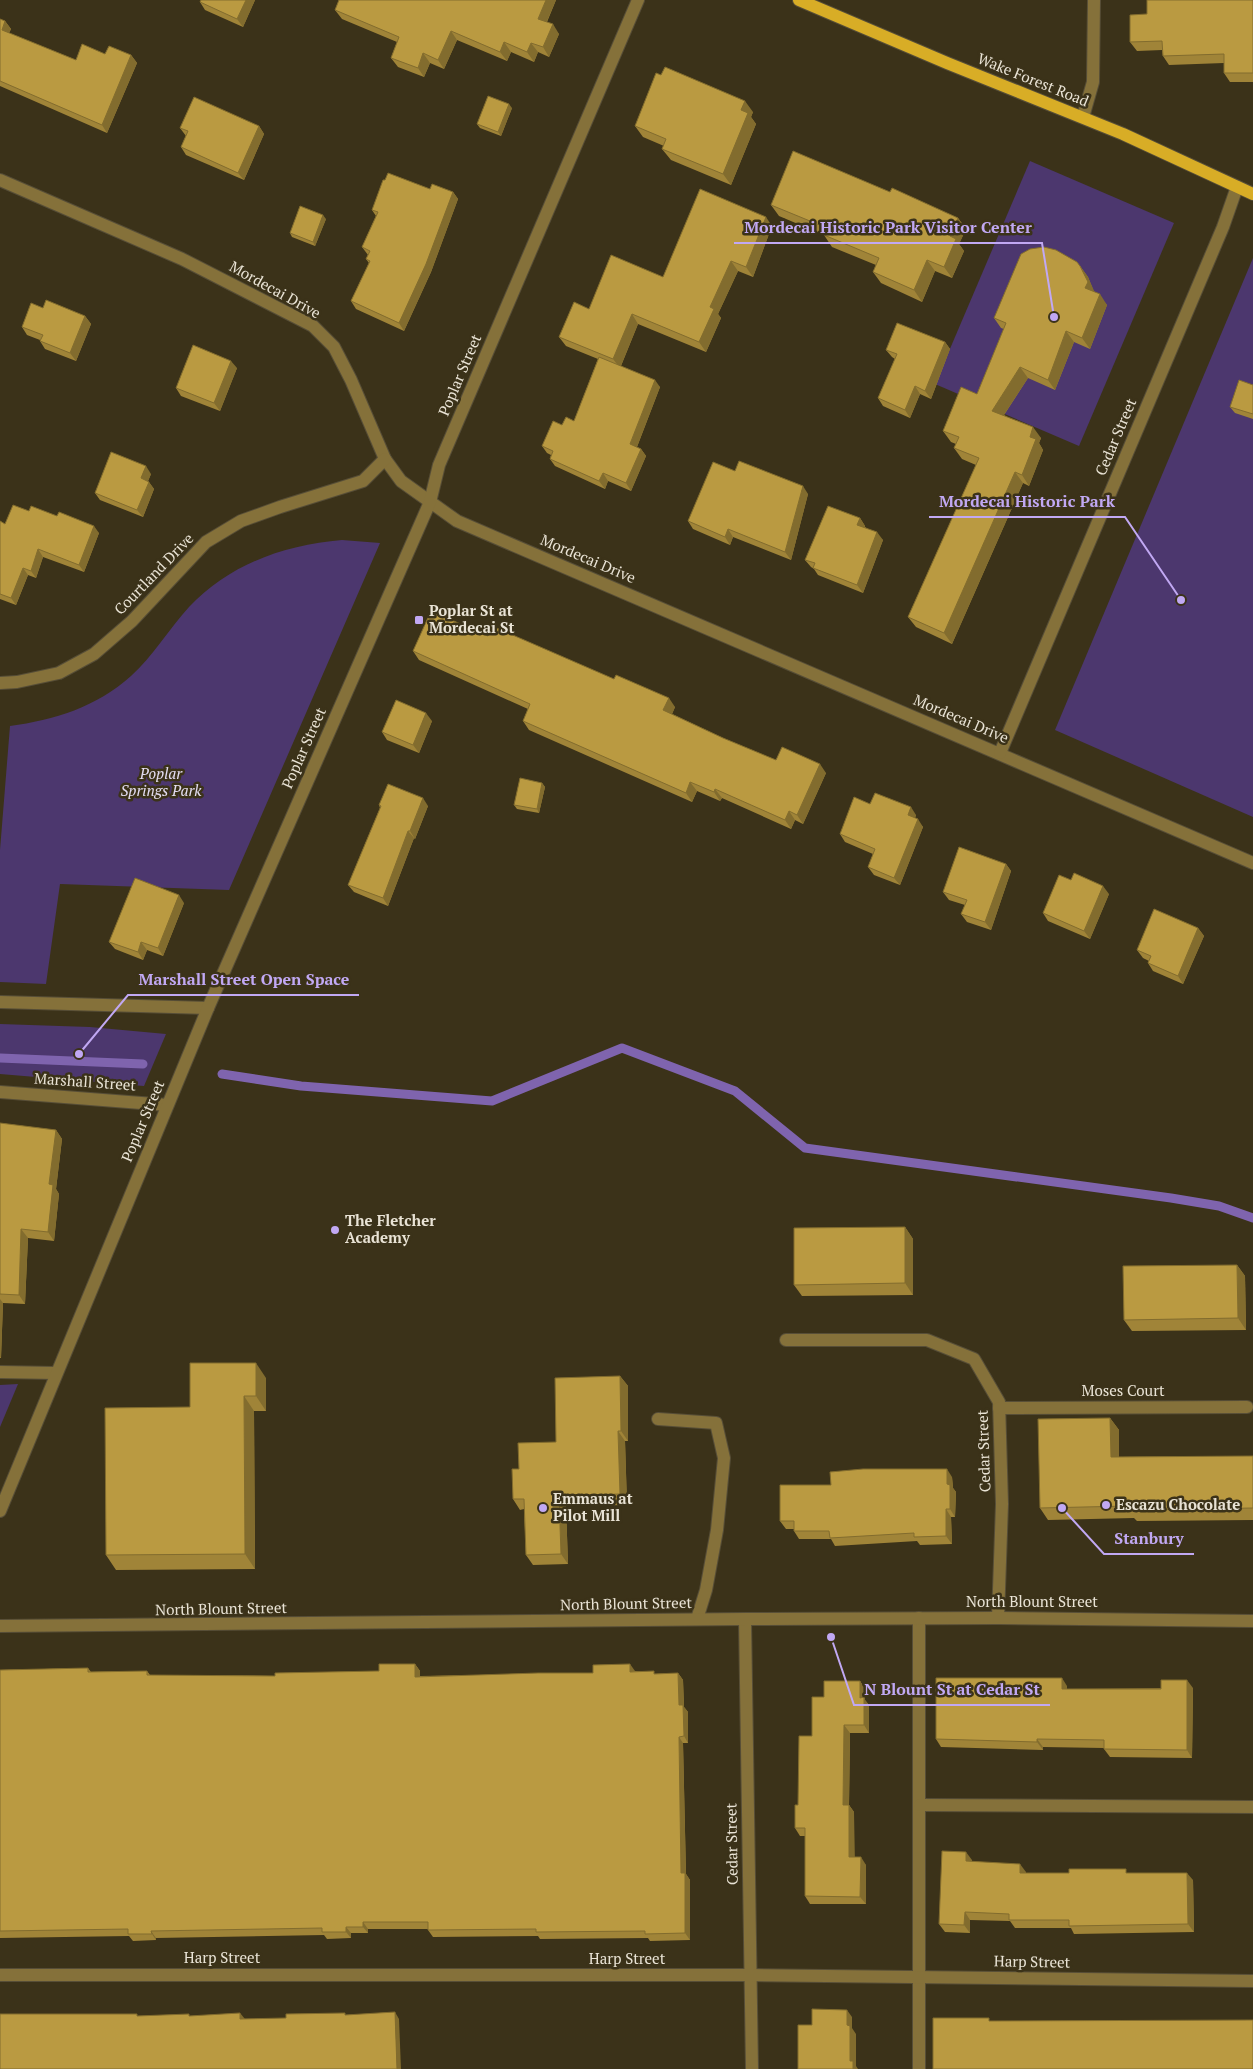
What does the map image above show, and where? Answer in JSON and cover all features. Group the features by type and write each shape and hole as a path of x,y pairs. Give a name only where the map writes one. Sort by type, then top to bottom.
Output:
{"main road":[{"name":"Wake Forest Road","path":"799,0 947,63 1084,117 1253,194"}],"street":[{"name":"Poplar Street","path":"0,1511 167,1105 430,502 439,465 638,0"},
{"path":"1084,117 1093,82 1094,0"},
{"name":"Mordecai Drive","path":"0,180 182,259 313,326 334,348 352,380 385,460 401,481 457,521 1253,863"},
{"name":"Cedar Street","path":"1000,753 1223,227 1237,188"},
{"name":"Courtland Drive","path":"0,682 17,682 59,673 94,654 132,621 206,542 241,521 363,481 385,460"},
{"path":"0,1002 208,1008"},
{"name":"Marshall Street","path":"0,1092 167,1105"},
{"name":"Cedar Street","path":"786,1340 927,1340 974,1359 998,1402 999,1408 1002,1504 998,1618"},
{"path":"0,1372 56,1373"},
{"name":"Moses Court","path":"999,1408 1247,1407"},
{"path":"658,1419 716,1423 724,1458 717,1530 706,1590 697,1619"},
{"path":"919,1618 919,2069"},
{"name":"North Blount Street","path":"0,1626 919,1618 1253,1621"},
{"name":"Cedar Street","path":"746,1619 752,2069"},
{"path":"920,1805 1253,1807"},
{"name":"Harp Street","path":"0,1974 751,1975 1253,1981"}],"green space":[{"path":"1030,161 1174,223 1079,446 935,384"},
{"path":"1253,258 1253,817 1055,730"},
{"name":"Poplar Springs Park","path":"342,540 380,543 229,890 60,884 46,984 0,982 0,850 10,726 59,716 89,704 118,687 147,660 189,607 222,579 240,568 279,552"},
{"path":"0,1024 90,1027 166,1034 144,1086 0,1074"},
{"path":"18,1384 0,1427 0,1385"}],"building":[{"path":"201,0 246,0 237,19 200,2"},
{"path":"339,0 546,0 538,19 553,24 543,47 531,43 527,52 504,42 500,52 451,31 438,60 423,53 418,68 391,58 399,37 335,10"},
{"path":"1147,0 1253,0 1253,73 1224,73 1224,54 1163,56 1162,41 1130,42 1130,15 1147,14"},
{"path":"0,19 5,21 2,30 76,60 82,44 105,54 109,46 131,55 102,125 0,81"},
{"path":"665,67 745,101 741,110 748,113 723,174 662,149 666,139 635,126 656,73 661,75"},
{"path":"488,96 509,104 498,132 477,124"},
{"path":"194,97 259,126 238,173 181,147 188,131 180,128"},
{"path":"793,151 890,192 892,188 958,218 950,236 956,239 944,267 927,260 914,290 873,272 879,258 824,235 827,228 771,205"},
{"path":"388,173 430,189 432,184 453,192 426,264 399,323 351,301 370,261 366,259 370,251 362,247 378,212 372,210 383,180 385,180"},
{"path":"700,189 766,217 746,267 731,261 710,307 714,309 699,342 632,314 613,359 559,337 574,302 589,309 611,255 663,277"},
{"path":"300,206 323,215 313,242 290,233"},
{"path":"1044,247 1056,250 1077,262 1088,282 1085,288 1100,294 1082,338 1066,331 1048,380 1020,367 992,411 1033,427 1030,437 1036,439 1022,475 1015,472 944,633 908,617 979,458 954,448 959,437 943,431 961,387 977,394 1006,323 994,318 1021,254 1030,249"},
{"path":"46,300 85,316 70,353 40,341 43,335 22,327 31,303 43,308"},
{"path":"897,323 945,342 925,391 915,386 905,410 878,398 897,354 886,350"},
{"path":"193,345 231,361 214,403 176,388"},
{"path":"599,357 655,380 630,444 641,449 626,483 603,473 599,481 550,459 553,451 542,446 553,421 562,425 566,417 574,421"},
{"path":"1239,380 1253,385 1253,414 1230,407"},
{"path":"111,452 146,466 141,478 149,482 137,510 95,493"},
{"path":"739,461 803,486 785,552 728,529 725,537 688,521 713,462 735,471"},
{"path":"13,505 29,511 31,506 57,516 59,512 94,526 79,565 38,549 31,571 23,568 11,598 0,594 0,521 5,524"},
{"path":"828,506 860,518 857,525 877,532 857,585 813,568 815,563 805,560"},
{"path":"431,611 488,636 492,626 614,679 616,675 669,698 663,710 776,760 782,747 820,764 797,815 789,811 785,820 715,789 714,792 690,782 686,793 523,721 530,704 413,651"},
{"path":"396,700 426,713 413,745 382,732"},
{"path":"520,778 542,783 537,809 514,805"},
{"path":"388,784 423,798 410,831 408,831 383,898 348,885 381,806 379,805"},
{"path":"875,793 911,807 908,815 918,819 894,878 868,867 875,849 840,834 854,797 870,804"},
{"path":"959,847 1006,864 985,922 961,914 967,900 943,892"},
{"path":"1074,873 1103,886 1084,931 1043,913 1059,875 1071,880"},
{"path":"135,878 179,895 158,948 141,942 138,952 109,942"},
{"path":"1154,909 1198,928 1178,976 1148,963 1151,956 1137,950"},
{"path":"0,1123 56,1130 49,1184 53,1185 48,1232 21,1229 19,1295 0,1294"},
{"path":"905,1227 905,1283 794,1285 794,1228"},
{"path":"1237,1265 1238,1318 1124,1320 1123,1266"},
{"path":"190,1363 256,1363 256,1396 244,1396 245,1554 106,1555 105,1408 190,1407"},
{"path":"620,1376 621,1431 618,1431 620,1494 559,1496 561,1554 526,1555 524,1499 513,1499 512,1469 519,1469 518,1443 556,1442 555,1378"},
{"path":"1110,1418 1111,1457 1253,1456 1253,1508 1128,1510 1128,1506 1040,1508 1038,1419"},
{"path":"863,1469 947,1469 947,1484 950,1485 950,1509 946,1509 946,1536 914,1537 914,1533 830,1538 829,1531 794,1531 794,1521 780,1521 780,1485 831,1485 830,1472"},
{"path":"379,1664 415,1664 415,1677 593,1673 593,1665 630,1664 630,1672 678,1673 679,1705 683,1705 684,1736 679,1737 681,1873 685,1873 685,1933 645,1934 645,1931 536,1932 536,1929 428,1930 428,1922 363,1922 363,1927 346,1927 346,1932 322,1932 322,1928 151,1931 152,1934 128,1934 128,1929 0,1931 0,1670 88,1668 88,1672 147,1671 147,1675 275,1676 275,1673 379,1671"},
{"path":"936,1678 1062,1678 1062,1689 1161,1689 1161,1680 1187,1680 1187,1750 1104,1749 1104,1740 1037,1739 1037,1742 936,1739"},
{"path":"824,1681 860,1681 860,1698 864,1697 864,1725 844,1725 843,1805 849,1805 849,1857 861,1857 860,1897 805,1896 805,1828 795,1828 795,1805 798,1805 799,1736 812,1736 812,1697 824,1697"},
{"path":"942,1851 966,1852 966,1861 1020,1864 1020,1873 1069,1873 1069,1869 1126,1869 1126,1873 1187,1873 1188,1924 1069,1926 1069,1920 1009,1920 1009,1914 965,1912 964,1925 939,1924"},
{"path":"812,2009 847,2010 847,2025 850,2026 850,2061 853,2061 853,2069 798,2069 798,2025 812,2025"},
{"path":"395,2012 397,2069 0,2069 0,2014 137,2014 137,2016 189,2014 189,2016 240,2013 240,2019 286,2018 286,2014 345,2013 345,2015"},
{"path":"933,2018 989,2018 989,2021 1253,2020 1253,2069 933,2069"}],"waterway":[{"path":"222,1074 301,1086 492,1101 622,1048 735,1091 805,1148 1171,1198 1219,1206 1253,1218"},
{"path":"0,1058 143,1064"}],"place":[{"name":"Mordecai Historic Park Visitor Center","path":"1054,317"},
{"name":"Mordecai Historic Park","path":"1181,600"},
{"name":"Poplar St at Mordecai St","path":"419,620"},
{"name":"Marshall Street Open Space","path":"79,1054"},
{"name":"The Fletcher Academy","path":"335,1230"},
{"name":"Escazu Chocolate","path":"1106,1505"},
{"name":"Emmaus at Pilot Mill","path":"543,1508"},
{"name":"Stanbury","path":"1062,1508"},
{"name":"N Blount St at Cedar St","path":"831,1637"}]}
